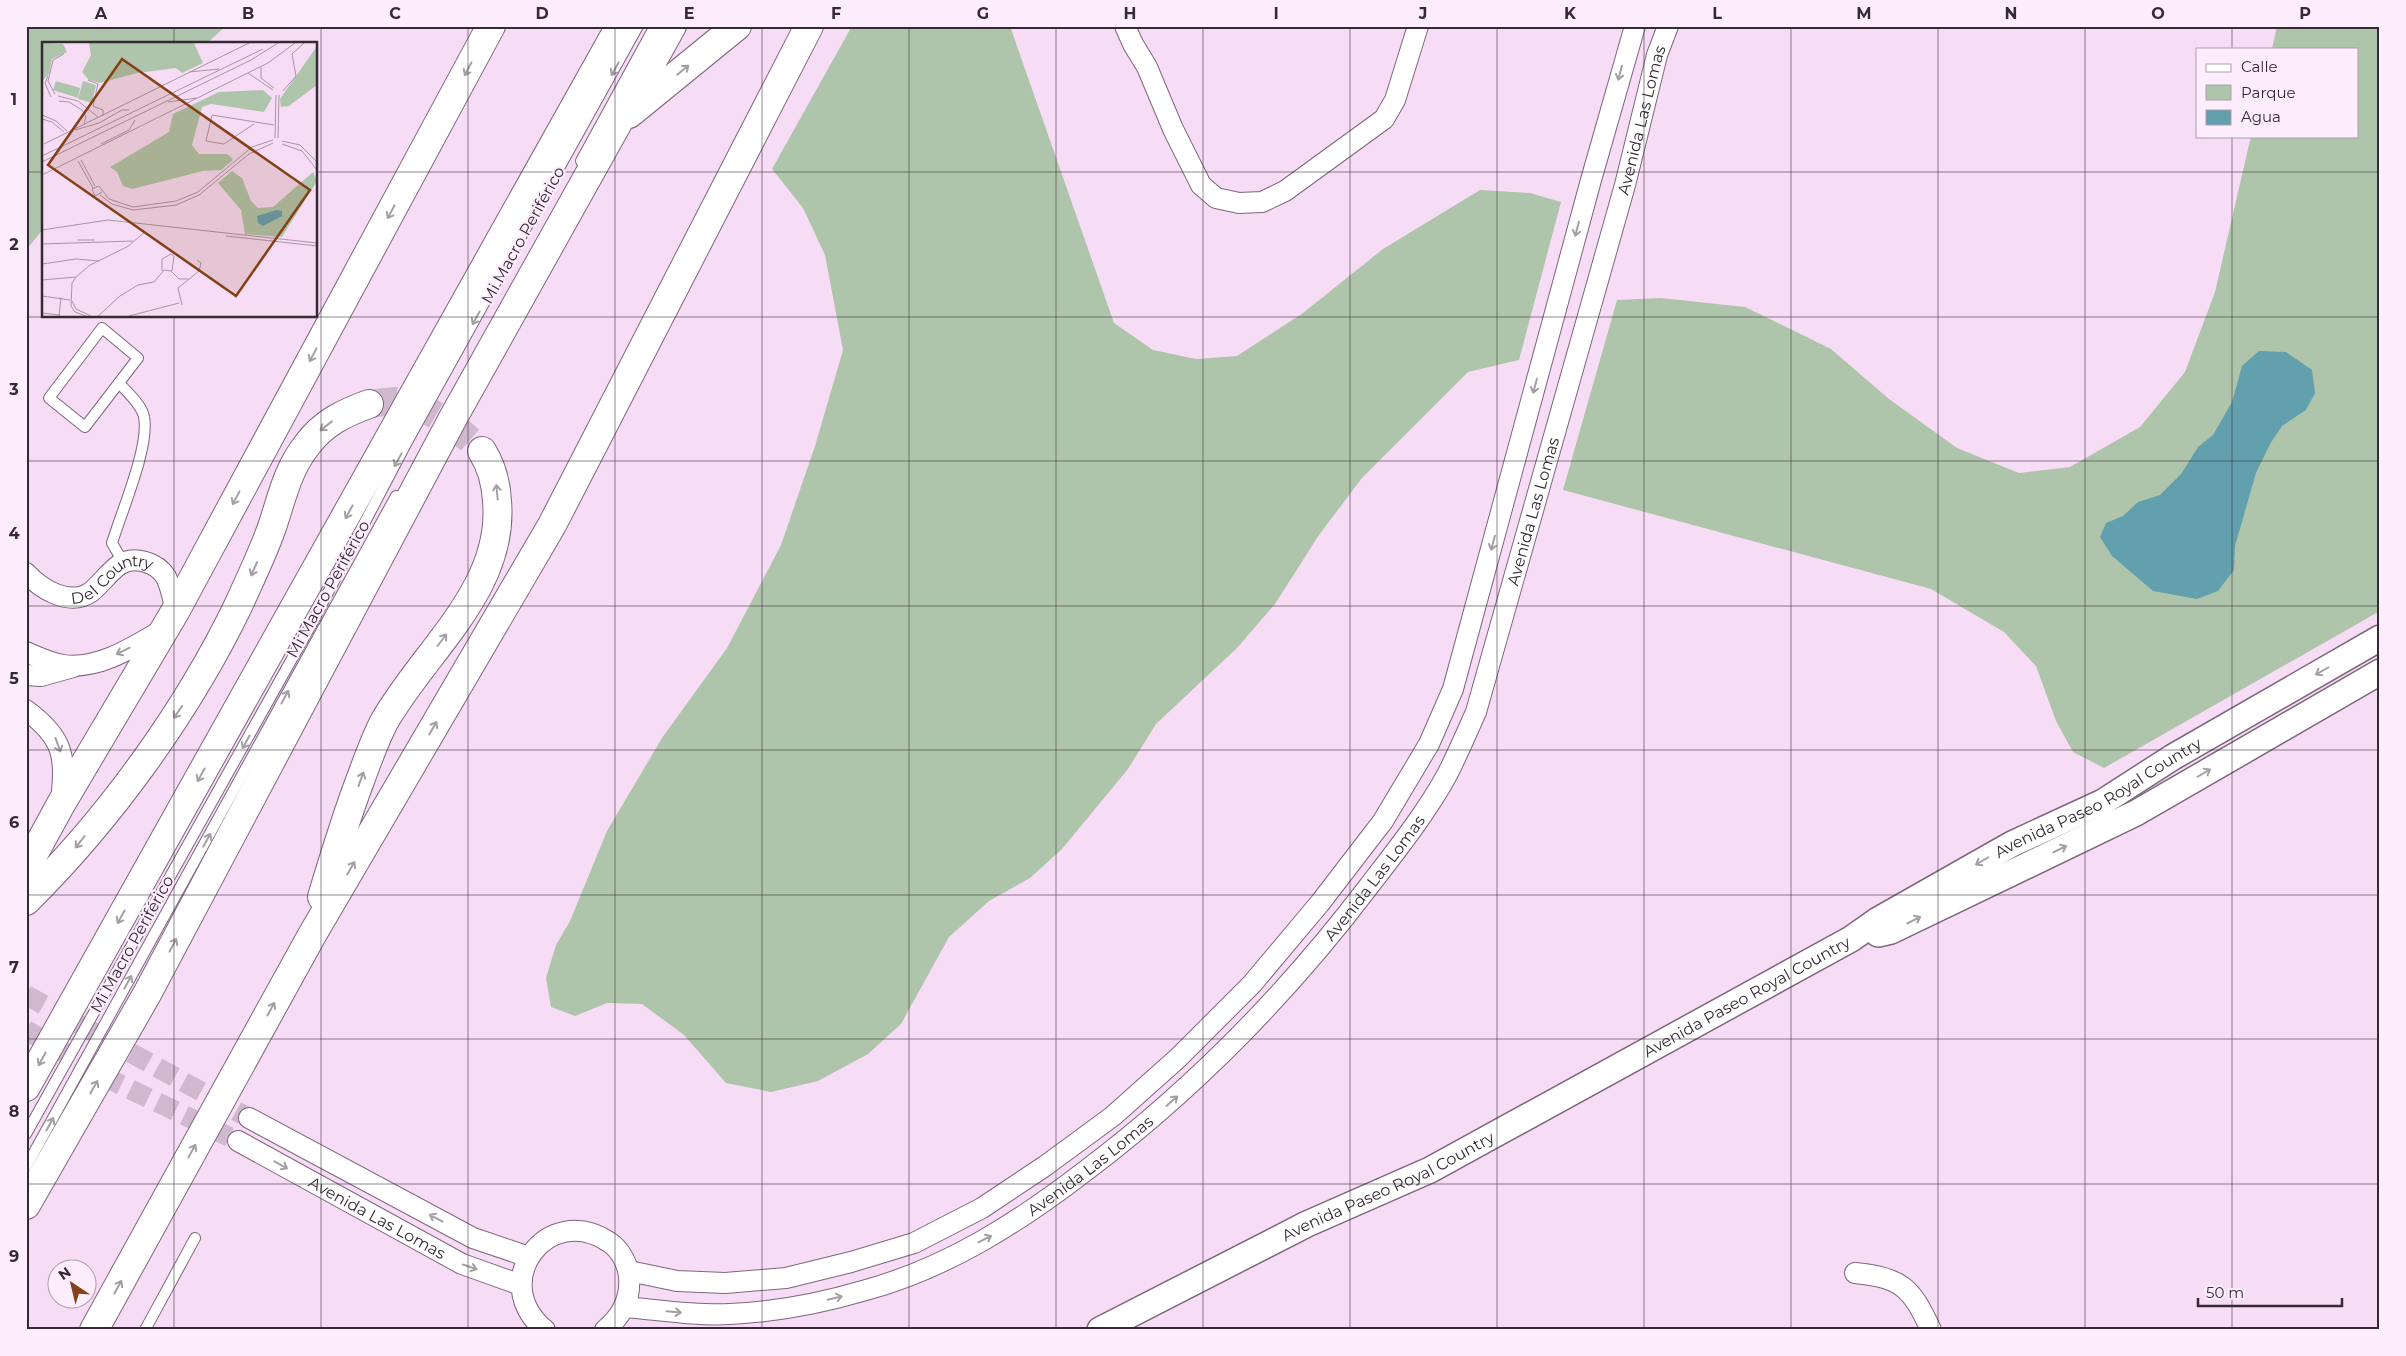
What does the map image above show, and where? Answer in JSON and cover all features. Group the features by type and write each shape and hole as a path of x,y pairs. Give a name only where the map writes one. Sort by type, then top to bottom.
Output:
{"main road":[{"path":"26,868 61,804 171,619 491,26"},
{"path":"26,1087 620,26"},
{"path":"26,1205 147,994 453,418 672,26"},
{"path":"618,122 737,26"},
{"path":"94,1330 312,935 552,525 809,26"},
{"path":"26,901 60,867 136,772 187,697 238,605 271,529 288,472 306,445 323,427 343,413 369,404"},
{"path":"312,935 344,825 384,722 410,682 453,626 489,563 495,545 499,516 496,481 490,463 482,451"}],"street":[{"path":"1126,26 1132,44 1148,67 1173,129 1201,185 1216,198 1239,203 1262,202 1285,191 1384,119 1395,100 1418,26"},
{"name":"Avenida Las Lomas","path":"629,1271 677,1281 696,1282 726,1283 786,1278 914,1243 982,1208 1045,1166 1113,1116 1178,1058 1252,984 1320,903 1383,820 1429,744 1453,689 1626,49 1635,26"},
{"name":"Avenida Las Lomas","path":"625,1307 728,1315 790,1309 868,1290 920,1272 1000,1232 1060,1191 1128,1139 1198,1078 1275,1000 1335,931 1398,848 1447,774 1476,712 1625,184 1657,55 1668,26"},
{"path":"1626,49 1657,55"},
{"name":"Del Country","path":"26,573 36,583 50,592 76,597 89,593 123,562 132,560 143,562 155,567 165,576 171,619"},
{"path":"26,675 41,676 110,658 171,619"},
{"name":"Avenida Paseo Royal Country","path":"1100,1330 1307,1224 1430,1170 1851,939 1878,920 2012,844 2103,802 2173,757 2380,638"},
{"path":"26,652 64,665 85,664"},
{"path":"1851,939 1891,931 2136,813 2374,675 2355,652"},
{"path":"26,710 53,733 60,750 63,781 61,804"},
{"name":"Avenida Las Lomas","path":"249,1118 473,1238 529,1257"},
{"name":"Avenida Las Lomas","path":"238,1142 462,1264 521,1285"},
{"path":"546,1330 532,1317 524,1302 521,1285 523,1270 529,1257 539,1244 552,1235 568,1230 584,1230 599,1235 612,1244 622,1256 629,1271 630,1289 625,1307 617,1319 605,1330"},
{"path":"1855,1273 1882,1276 1902,1285 1919,1306 1931,1330"}],"lane":[{"name":"Mi Macro Periférico","path":"26,1134 312,623 408,440 638,26"},
{"name":"Mi Macro Periférico","path":"574,174 655,26"},
{"path":"102,328 138,358 119,383 85,428 49,398 102,328"},
{"path":"119,383 144,415 145,431 140,456 112,543 123,562"},
{"name":"Mi Macro Periférico","path":"26,1167 401,488"},
{"path":"145,1330 195,1238"}],"green space":[{"path":"26,26 226,26 208,42 42,42 42,230 26,250"},
{"path":"852,26 1010,26 1114,323 1153,350 1196,359 1237,356 1303,313 1383,249 1480,190 1530,193 1561,202 1519,360 1468,372 1362,478 1319,535 1275,604 1237,648 1156,724 1128,769 1062,849 1030,878 989,901 949,937 901,1024 868,1054 818,1081 771,1092 726,1083 684,1035 642,1004 607,1003 575,1016 551,1007 546,978 556,945 570,921 607,831 662,738 727,648 781,545 815,446 843,350 825,255 803,208 772,169"},
{"path":"2277,26 2380,26 2380,611 2104,768 2073,752 2056,721 2036,666 2004,632 1931,589 1563,490 1617,300 1661,298 1745,307 1831,349 1889,399 1957,448 2019,473 2070,467 2140,427 2185,372 2215,292 2251,138 2358,138 2358,48 2272,48"}],"water":[{"path":"2259,351 2286,352 2312,370 2315,393 2306,410 2282,426 2270,444 2256,473 2235,546 2234,570 2218,591 2197,599 2153,591 2112,556 2100,537 2106,523 2123,516 2138,502 2160,495 2181,474 2198,447 2213,435 2232,402 2242,366"}],"tunnel":[{"path":"369,404 396,401 419,407 431,412 454,427 482,451"},
{"path":"26,995 249,1118"},
{"path":"26,1030 119,1084 238,1141"}]}
